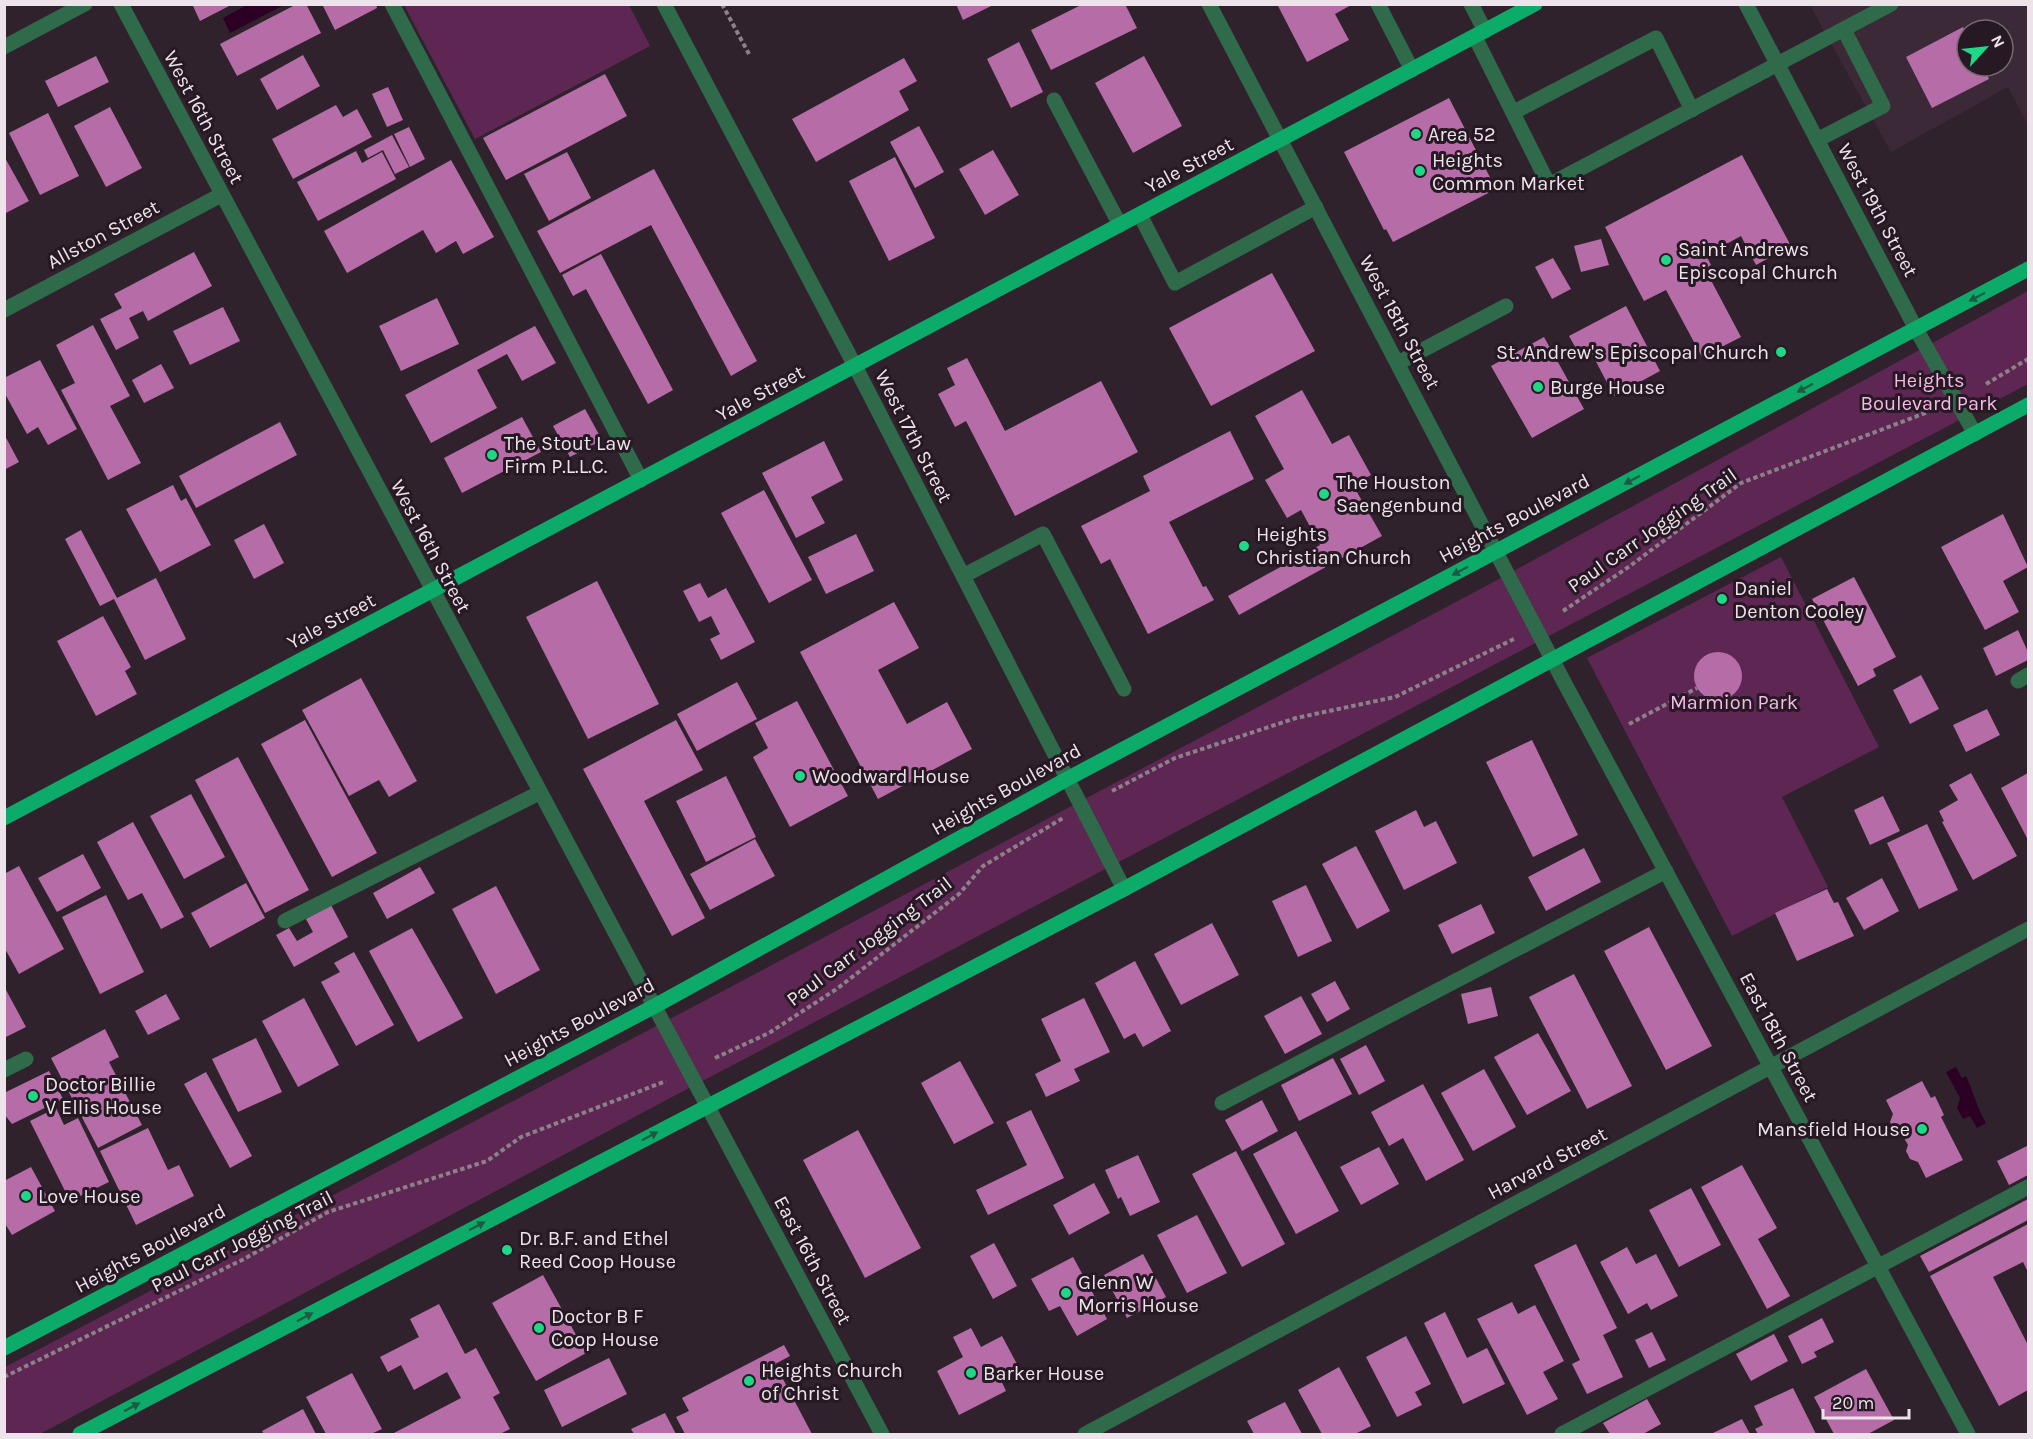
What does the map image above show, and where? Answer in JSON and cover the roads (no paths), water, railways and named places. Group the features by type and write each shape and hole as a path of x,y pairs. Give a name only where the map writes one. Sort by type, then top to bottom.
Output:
{"main road":[{"name":"Yale Street","path":"4,818 1535,4"},
{"name":"Heights Boulevard","path":"4,1348 653,1007 1067,779 2028,269"},
{"path":"80,1434 1124,889 2028,405"}],"street":[{"path":"4,47 85,4"},
{"name":"West 16th Street","path":"121,4 706,1106"},
{"path":"392,4 641,480"},
{"name":"West 17th Street","path":"663,4 855,366 1124,889"},
{"name":"West 18th Street","path":"1209,4 1552,660"},
{"path":"1378,4 1412,70"},
{"path":"1472,4 1480,34 1549,185 1891,4"},
{"name":"West 19th Street","path":"1746,4 1916,329 1975,434"},
{"path":"1817,140 1882,106 1844,30"},
{"path":"1514,112 1656,38 1692,110"},
{"path":"1054,100 1120,225"},
{"name":"Allston Street","path":"4,310 221,195"},
{"path":"1140,214 1175,283 1316,207"},
{"path":"1398,363 1506,306"},
{"path":"963,576 1043,534 1124,689"},
{"name":"East 18th Street","path":"1552,660 1968,1434"},
{"path":"285,921 539,793"},
{"path":"1221,1103 1666,871"},
{"name":"Harvard Street","path":"1085,1434 2028,930"},
{"path":"4,1070 26,1059"},
{"name":"East 16th Street","path":"706,1106 882,1434"},
{"path":"1562,1434 2028,1187"}],"place":[{"name":"Area 52","path":"1416,134"},
{"name":"Heights Common Market","path":"1420,171"},
{"name":"Saint Andrews Episcopal Church","path":"1666,260"},
{"name":"St. Andrew's Episcopal Church","path":"1781,352"},
{"name":"Burge House","path":"1538,387"},
{"name":"The Stout Law Firm P.L.L.C.","path":"492,455"},
{"name":"The Houston Saengenbund","path":"1324,494"},
{"name":"Heights Christian Church","path":"1244,546"},
{"name":"Daniel Denton Cooley","path":"1722,599"},
{"name":"Woodward House","path":"800,776"},
{"name":"Doctor Billie V Ellis House","path":"33,1096"},
{"name":"Mansfield House","path":"1922,1129"},
{"name":"Love House","path":"26,1196"},
{"name":"Dr. B.F. and Ethel Reed Coop House","path":"507,1250"},
{"name":"Glenn W Morris House","path":"1066,1293"},
{"name":"Doctor B F Coop House","path":"539,1328"},
{"name":"Barker House","path":"971,1373"},
{"name":"Heights Church of Christ","path":"749,1381"}],"park label":[{"name":"Heights Boulevard Park","path":"1929,392"},
{"name":"Marmion Park","path":"1734,702"}]}
